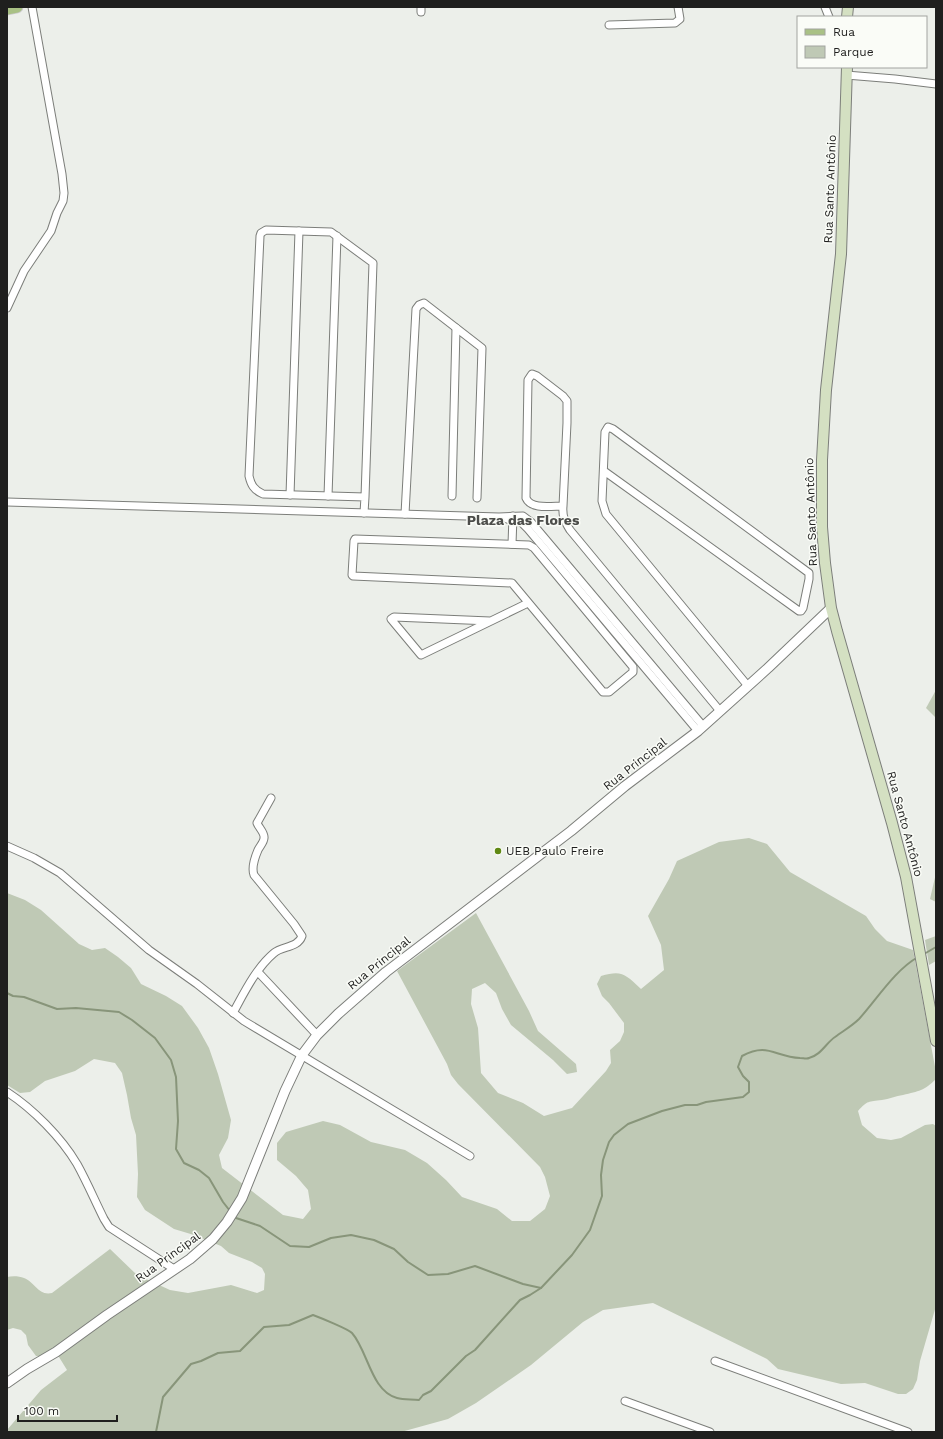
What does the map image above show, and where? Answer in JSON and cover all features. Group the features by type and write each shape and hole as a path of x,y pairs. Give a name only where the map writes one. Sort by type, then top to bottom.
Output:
{"main road":[{"path":"7,9 17,7"},
{"name":"Rua Santo Antônio","path":"847,71 841,254 826,390 822,460 823,542 831,608 906,877 936,1041"}],"street":[{"path":"7,308 24,271 48,236 63,201 64,193 62,174 32,7"},
{"path":"609,25 675,23 680,19 678,7"},
{"path":"847,71 936,84"},
{"path":"364,513 365,497 374,263 331,232 266,230 260,236 249,476 253,487 258,492 263,494 365,497"},
{"path":"290,494 299,231"},
{"path":"328,496 337,236"},
{"path":"405,514 416,309 424,303 482,348 477,498"},
{"path":"452,496 456,328"},
{"path":"563,506 534,506 528,502 526,498 528,380 532,374 563,396 567,401 563,506 564,521 720,711"},
{"path":"604,471 797,610 801,611 809,578 808,571 613,429 608,427 605,432 603,506 606,514 748,686"},
{"path":"7,502 513,518 521,522 528,529 700,728"},
{"path":"512,544 513,518"},
{"path":"356,538 529,545 534,548 633,667 633,672 609,692 603,692 528,603 512,583 356,577 352,575 354,541 356,538"},
{"path":"490,621 394,617 391,620 421,656 528,603"},
{"name":"Rua Principal","path":"7,1383 56,1352 107,1315 201,1251 213,1239 233,1214 242,1198 285,1091 302,1055 317,1036 338,1014 386,972 571,831 642,772 700,728 748,686 831,608"},
{"path":"233,1012 248,986 274,954 280,949 298,943 302,936 300,931 252,872 258,850 264,838 264,835 257,823 271,798"},
{"path":"7,846 34,858 60,873 149,950 255,1028 470,1156"},
{"path":"258,972 317,1036"},
{"path":"7,1092 19,1099 32,1111 66,1148 76,1163 109,1227 174,1269"},
{"path":"715,1361 908,1432"},
{"path":"625,1401 710,1432"}],"green space":[{"path":"936,690 936,718 926,708"},
{"path":"749,838 767,844 790,872 866,916 875,929 887,941 913,950 936,1072 936,1079 921,1090 887,1099 868,1102 858,1111 862,1125 877,1138 891,1140 901,1138 925,1125 933,1124 936,1126 936,1306 920,1361 917,1380 913,1389 906,1394 898,1394 865,1383 841,1384 778,1369 767,1359 653,1303 603,1310 583,1322 531,1365 476,1403 448,1419 401,1432 7,1432 7,1430 41,1390 67,1370 59,1357 36,1356 28,1345 26,1335 21,1330 13,1328 7,1330 7,1277 16,1276 24,1278 40,1291 52,1293 110,1249 137,1275 170,1290 188,1293 231,1285 257,1293 264,1290 265,1274 262,1268 252,1262 229,1253 221,1246 174,1229 145,1210 137,1197 138,1174 136,1135 122,1073 115,1063 94,1059 75,1071 45,1081 30,1092 20,1093 7,1085 7,893 25,900 41,910 79,944 92,950 105,948 131,968 141,984 166,996 182,1006 198,1028 209,1048 231,1120 228,1138 219,1155 222,1168 283,1215 303,1219 311,1209 308,1190 296,1176 277,1160 277,1143 286,1132 323,1121 340,1125 371,1142 405,1150 427,1163 462,1197 497,1209 512,1221 530,1221 545,1209 550,1196 545,1177 540,1167 458,1084 451,1075 447,1064 397,971 476,913 529,1011 538,1031 576,1064 577,1072 567,1074 553,1060 511,1025 502,1009 496,993 485,983 472,989 471,1004 478,1028 481,1073 498,1093 523,1103 544,1116 572,1108 606,1071 611,1063 610,1050 620,1041 624,1032 624,1023 602,996 597,984 601,976 614,973 623,975 641,989 664,970 661,945 648,916 669,879 677,861 719,842"},
{"path":"936,873 936,902 930,899"},
{"path":"936,936 936,961 929,965 925,940"}],"waterway":[{"path":"924,954 936,947"},
{"path":"156,1432 163,1397 191,1364 218,1353 240,1351 264,1327 289,1325 313,1315 340,1326 352,1333 376,1379 388,1394 400,1399 419,1400 423,1395 431,1391 466,1356 475,1350 520,1300 541,1288 572,1255 590,1230 602,1196 601,1175 603,1160 609,1142 614,1135 628,1124 662,1111 685,1105 697,1105 706,1102 743,1097 749,1092 749,1082 743,1076 738,1067 742,1056 751,1052 765,1050 791,1057 807,1058 817,1054 859,1019 894,977 918,957"},
{"path":"7,993 13,996 24,997 57,1009 76,1008 119,1012 155,1038 171,1060 176,1077 178,1121 176,1149 184,1163 199,1170 209,1178 230,1211"},
{"path":"234,1216 260,1226 290,1246 309,1247 331,1238 351,1235 374,1240 394,1249 408,1262 428,1275 448,1274 475,1266 523,1284 541,1288"}],"place":[{"name":"UEB Paulo Freire","path":"498,851"}],"district":[{"name":"Plaza das Flores","path":"523,520"}]}
